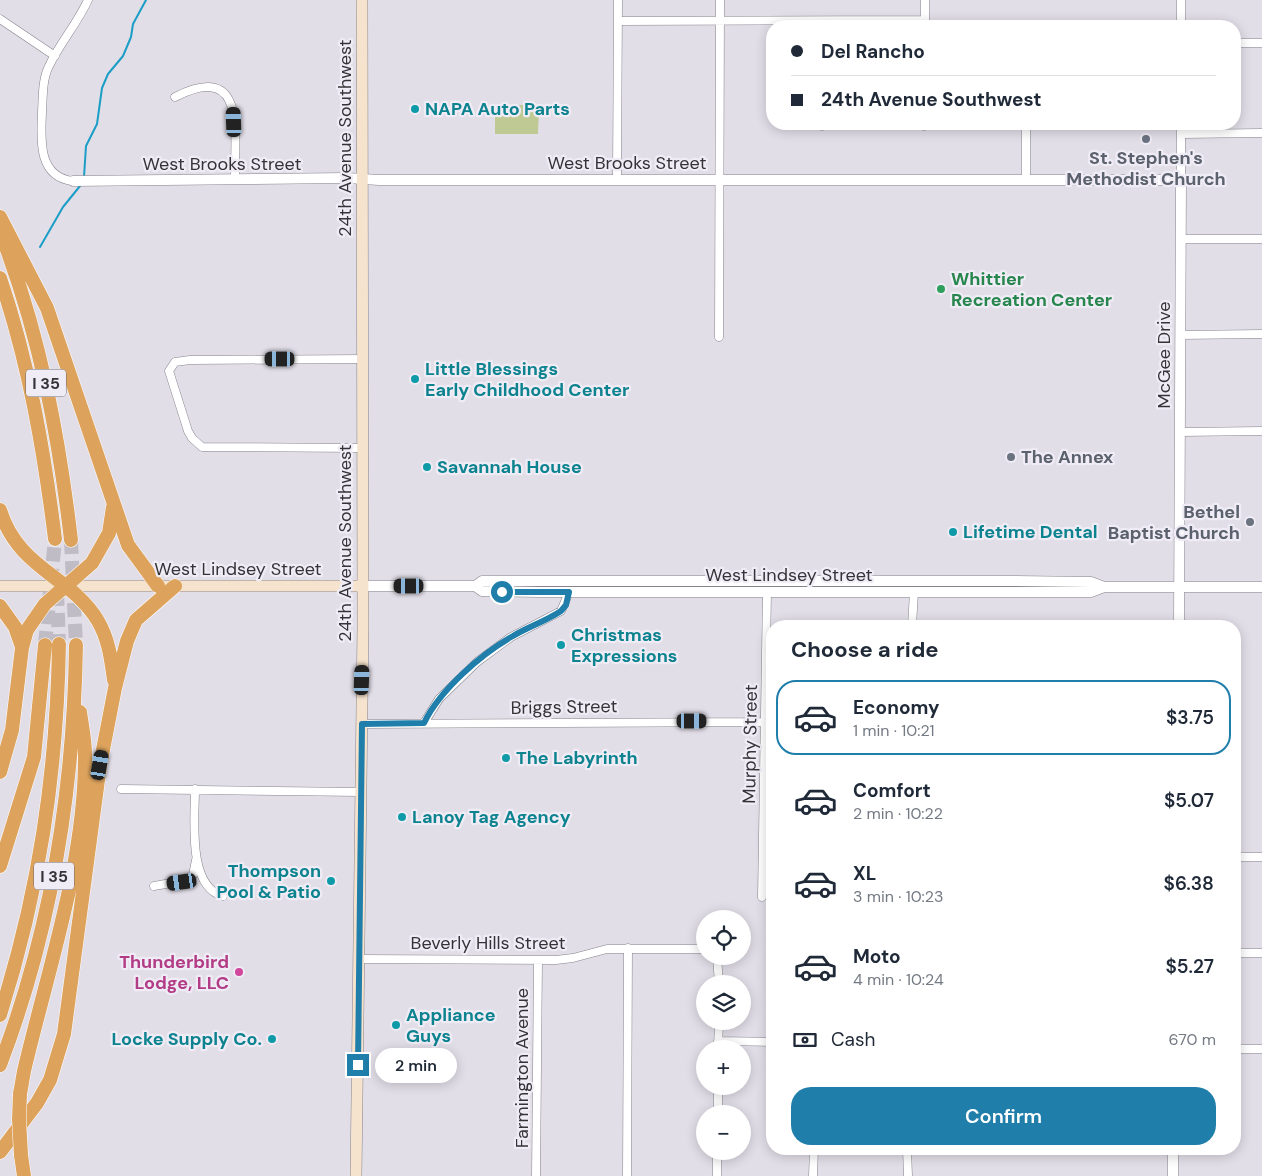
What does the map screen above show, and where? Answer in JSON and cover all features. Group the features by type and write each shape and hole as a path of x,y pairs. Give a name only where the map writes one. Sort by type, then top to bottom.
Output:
{"highway":[{"path":"0,217 47,308 132,553 147,568 158,586"},
{"name":"I 35","path":"0,230 28,314 50,399 65,485 71,540"},
{"name":"I 35","path":"0,278 32,393 55,539"},
{"path":"0,772 12,730 22,648 27,630 35,615 92,563 104,543 111,524 114,503"},
{"path":"1,518 26,555 65,586 89,610 102,630 111,657 115,688"},
{"path":"0,1152 37,1103 50,1080 64,1034 100,765 115,688 127,641 136,620 175,586"},
{"path":"0,606 16,627 22,648"},
{"name":"I 35","path":"0,1015 29,916 44,837 57,725 60,644"},
{"path":"0,866 34,757 43,687 45,645"},
{"name":"I 35","path":"0,1066 36,954 57,860 69,777 76,680 76,646"},
{"path":"24,1176 19,1119 20,1094 66,901 80,821 86,753 76,680"}],"main road":[{"name":"24th Avenue Southwest","path":"356,1176 363,586 362,0"},
{"name":"West Lindsey Street","path":"0,586 363,586"}],"street":[{"path":"73,181 61,177 50,168 44,158 41,147 43,88 46,73 75,26 88,0"},
{"path":"618,0 618,178"},
{"path":"719,337 720,0"},
{"path":"925,0 925,20"},
{"path":"1181,0 1181,20"},
{"path":"0,19 55,56"},
{"path":"618,21 766,22"},
{"path":"1241,43 1262,43"},
{"path":"175,97 192,88 220,90 230,97 234,110 235,179"},
{"path":"1026,130 1026,180"},
{"name":"McGee Drive","path":"1179,620 1181,130"},
{"path":"1181,134 1262,133"},
{"name":"West Brooks Street","path":"73,181 618,178 1181,180"},
{"path":"1181,239 1262,238"},
{"path":"1180,335 1262,334"},
{"path":"362,448 206,448 194,441 188,430 170,376 170,367 175,362 363,359"},
{"path":"1181,432 1262,432"},
{"name":"West Lindsey Street","path":"363,586 475,586 482,581 571,581 914,592 1091,592 1104,587"},
{"path":"540,581 540,592"},
{"path":"424,723 439,699 477,662 511,637 561,611 566,605 571,581"},
{"path":"974,581 974,592"},
{"name":"West Lindsey Street","path":"771,588 974,581 1091,582 1104,587 1262,587"},
{"path":"1001,581 1001,592"},
{"name":"West Lindsey Street","path":"475,586 482,592 569,592 744,586"},
{"name":"Murphy Street","path":"770,620 771,588"},
{"path":"912,620 914,592"},
{"name":"Briggs Street","path":"362,724 766,722"},
{"path":"121,789 361,792"},
{"path":"154,886 188,880 193,874 196,860 195,789"},
{"name":"Murphy Street","path":"762,898 761,853 766,803"},
{"path":"1241,858 1262,857"},
{"path":"196,860 209,888 224,896"},
{"path":"627,1176 628,948"},
{"name":"Beverly Hills Street","path":"360,959 538,960 564,959 606,949 696,949"},
{"path":"1241,953 1262,953"},
{"name":"Farmington Avenue","path":"536,1176 538,960"},
{"path":"751,1043 766,1042"},
{"path":"1241,1049 1262,1048"},
{"path":"813,1176 814,1155"},
{"path":"908,1155 908,1176"},
{"path":"1173,1155 1173,1176"},
{"path":"717,1160 717,1176"}],"green space":[{"path":"495,105 536,105 539,108 538,134 495,134"}],"waterway":[{"path":"84,177 86,146 97,124 102,88 108,74 123,56 131,37 133,24 146,0"},
{"path":"40,247 63,207 80,186"}],"tunnel":[{"path":"45,645 55,539"},
{"path":"71,540 76,645"},
{"path":"57,592 59,644"}],"place":[{"name":"NAPA Auto Parts","path":"415,109"},
{"name":"St. Stephen's Methodist Church","path":"1146,139"},
{"name":"Whittier Recreation Center","path":"941,289"},
{"name":"Little Blessings Early Childhood Center","path":"415,379"},
{"name":"The Annex","path":"1011,457"},
{"name":"Savannah House","path":"427,467"},
{"name":"Bethel Baptist Church","path":"1250,522"},
{"name":"Lifetime Dental","path":"953,532"},
{"name":"Christmas Expressions","path":"561,645"},
{"name":"The Labyrinth","path":"506,758"},
{"name":"Lanoy Tag Agency","path":"402,817"},
{"name":"Thompson Pool & Patio","path":"331,881"},
{"name":"Thunderbird Lodge, LLC","path":"239,972"},
{"name":"Appliance Guys","path":"396,1025"},
{"name":"Locke Supply Co.","path":"272,1039"}],"route":[{"path":"358,1065 362,724 424,723 428,714 443,694 477,662 511,637 561,611 566,605 569,592 502,592"}]}
